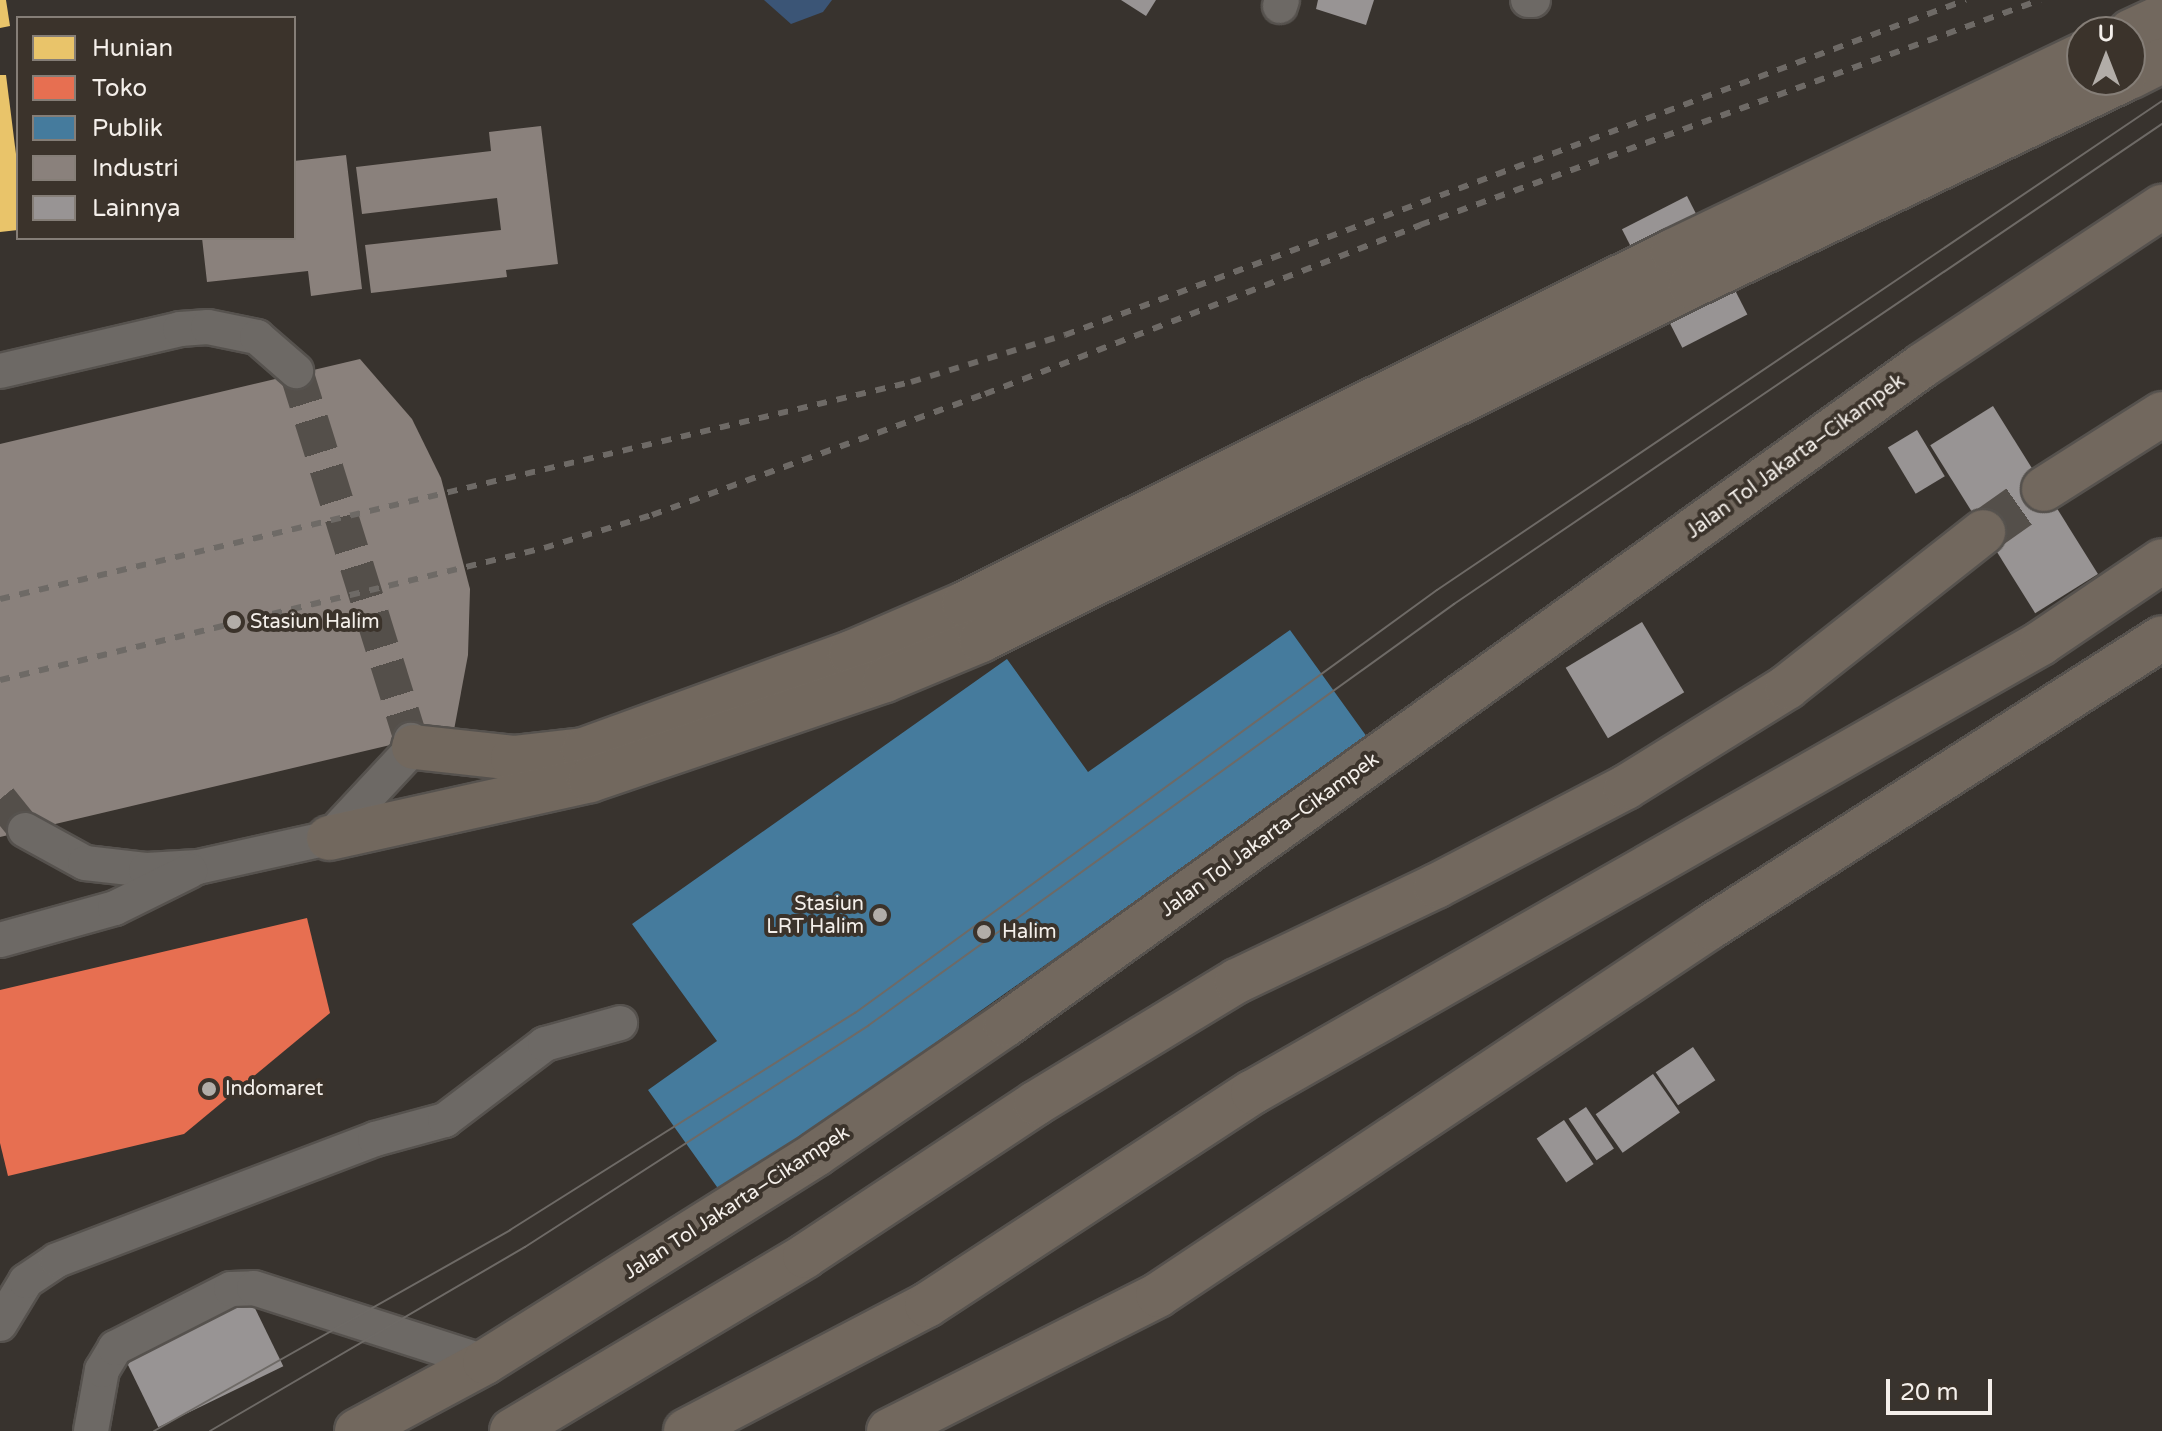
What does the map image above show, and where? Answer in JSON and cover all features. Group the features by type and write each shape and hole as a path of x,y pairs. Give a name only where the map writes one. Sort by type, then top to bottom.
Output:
{"highway":[{"path":"412,744 513,758 584,750 851,653 964,604 1673,251 2066,63"},
{"path":"329,838 590,780 885,680 981,640 1691,286 2089,96"},
{"name":"Jalan Tol Jakarta–Cikampek","path":"357,1431 485,1362 705,1226 993,1032 1923,365 2162,207"},
{"path":"2044,489 2162,414"},
{"path":"512,1431 805,1256 1036,1103 1237,981 1436,886 1626,787 1787,687 1983,532"},
{"path":"686,1431 927,1305 1253,1092 2041,643 2162,561"},
{"path":"889,1431 1158,1295 1710,927 2162,638"}],"lane":[{"path":"0,371 180,329 208,327 257,337 296,371"},
{"path":"25,830 85,863 146,870 198,867 329,838 412,744"},
{"path":"0,940 115,908 198,867"},
{"path":"0,1324 26,1281 57,1260 375,1139 445,1120 545,1044 620,1023"},
{"path":"91,1431 102,1370 115,1348 231,1289 254,1288 485,1362"}],"water":[{"path":"764,0 832,0 823,12 791,24"}],"building: Hunian":[{"path":"0,0 6,0 10,26 0,28"},
{"path":"0,75 6,75 16,154 16,230 0,232"}],"building: Toko":[{"path":"307,918 330,1013 184,1134 8,1176 0,1143 0,990"}],"building: Publik":[{"name":"Stasiun LRT Halim","path":"1290,630 1367,737 722,1194 648,1090 717,1041 632,924 1007,659 1088,772"}],"building: Industri":[{"path":"541,126 558,264 506,270 507,277 371,293 365,245 501,230 497,198 362,214 356,167 491,151 489,132"},
{"path":"346,155 362,289 311,296 308,271 207,282 202,240 296,240 296,161"},
{"name":"Stasiun Halim","path":"360,359 412,419 441,478 470,589 468,655 454,730 0,837 0,444"}],"building: Lainnya":[{"path":"1121,0 1156,0 1146,16"},
{"path":"1318,0 1374,0 1366,25 1316,9"},
{"path":"1687,196 1747,315 1682,348 1622,229"},
{"path":"1993,406 2098,574 2035,613 1930,445"},
{"path":"1917,430 1945,476 1916,494 1888,448"},
{"path":"1642,622 1684,692 1608,738 1566,668"},
{"path":"1693,1047 1715,1080 1678,1105 1656,1072"},
{"path":"1653,1074 1680,1113 1623,1153 1596,1114"},
{"path":"1586,1107 1614,1148 1597,1160 1569,1119"},
{"path":"1564,1120 1594,1164 1566,1182 1537,1138"},
{"path":"250,1298 283,1366 158,1427 125,1359"}],"tunnel":[{"path":"296,371 411,740"},
{"path":"1983,532 2044,489"},
{"path":"0,799 25,830"}],"tram line":[{"path":"154,1431 510,1230 855,1013 1437,590 2162,101"},
{"path":"210,1431 525,1247 869,1025 1454,604 2162,124"}],"railway":[{"path":"0,599 911,382 1065,335 1966,0"},
{"path":"0,680 544,548 652,515 985,394 1420,225 2040,0"}],"place":[{"name":"Stasiun Halim","path":"234,622"},
{"name":"Stasiun LRT Halim","path":"880,915"},
{"name":"Halim","path":"984,932"},
{"name":"Indomaret","path":"209,1089"}]}
